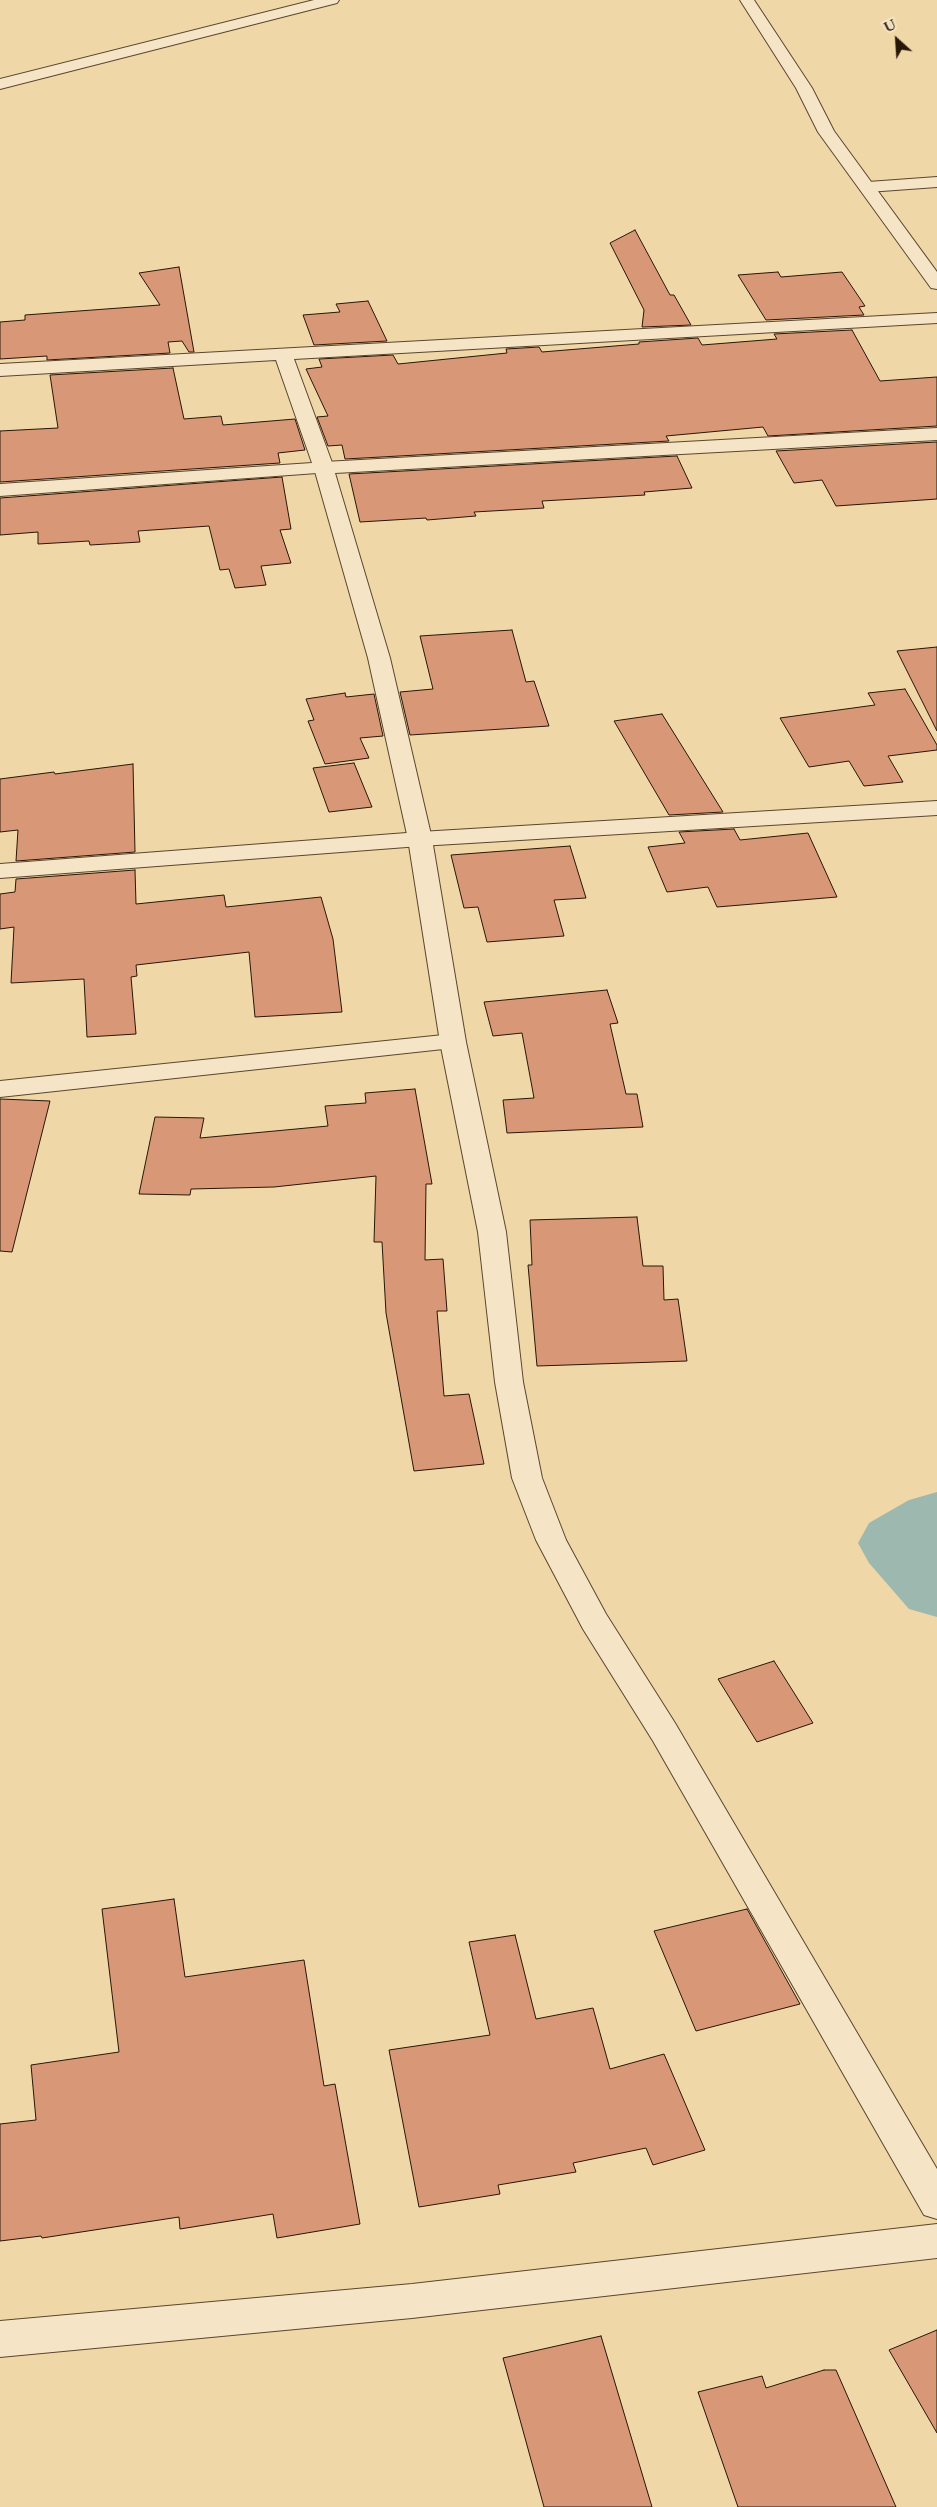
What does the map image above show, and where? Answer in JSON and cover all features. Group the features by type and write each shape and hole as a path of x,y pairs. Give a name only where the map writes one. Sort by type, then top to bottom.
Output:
{"street":[{"path":"0,84 332,0"},
{"path":"747,0 804,88 826,132 937,284"},
{"path":"868,187 937,182"},
{"path":"0,370 937,318"},
{"path":"283,354 324,468 380,658 420,839 453,1042 492,1232 508,1382 527,1478 551,1540 594,1621 664,1732 937,2203"},
{"path":"0,490 324,468 937,434"},
{"path":"0,871 420,839 937,808"},
{"path":"0,1089 453,1042"},
{"path":"0,2339 412,2301 937,2241"}],"building":[{"path":"635,230 670,295 674,295 691,325 642,327 644,310 610,243"},
{"path":"179,267 194,352 189,352 182,341 168,342 170,353 47,360 47,356 0,359 0,322 25,320 25,315 160,305 139,273"},
{"path":"778,272 781,277 842,272 865,306 859,307 864,315 766,320 738,275"},
{"path":"368,301 387,341 314,345 303,315 340,312 336,304"},
{"path":"852,330 880,381 937,377 937,426 768,436 763,427 666,436 669,441 345,459 342,445 328,446 317,417 328,416 306,369 322,367 319,359 393,355 398,364 507,353 506,349 539,347 542,352 698,338 702,345 777,339 774,334"},
{"path":"173,368 184,419 221,416 223,425 295,419 305,450 278,453 280,463 0,482 0,431 58,428 50,375"},
{"path":"937,442 937,499 836,506 822,480 794,483 776,451"},
{"path":"677,456 692,488 644,492 645,495 542,501 544,508 474,512 476,516 427,520 426,518 360,522 349,474"},
{"path":"282,477 291,529 280,530 291,563 261,566 266,585 235,588 229,569 220,570 209,526 138,531 140,542 90,545 89,541 38,544 38,532 0,535 0,498"},
{"path":"512,630 526,682 534,681 549,726 410,735 400,692 433,689 420,636"},
{"path":"937,647 937,731 897,651"},
{"path":"905,689 937,745 937,750 888,756 903,782 864,786 849,761 809,767 780,718 875,705 868,693"},
{"path":"345,693 346,697 374,694 383,736 360,738 369,758 325,764 308,721 314,720 306,699"},
{"path":"662,714 723,812 669,815 614,721"},
{"path":"354,763 372,807 329,812 313,768"},
{"path":"133,764 135,852 16,861 18,830 0,832 0,779"},
{"path":"734,829 740,840 808,833 837,897 717,907 708,887 667,892 648,847 685,843 679,832"},
{"path":"570,846 586,898 554,900 564,936 487,942 478,907 464,908 451,855"},
{"path":"135,870 136,904 224,895 226,907 321,897 333,939 342,1012 255,1017 249,952 136,965 137,976 131,977 136,1034 87,1037 84,979 11,983 14,927 0,929 0,894 15,892 16,879"},
{"path":"607,990 618,1023 610,1024 626,1094 637,1094 643,1127 507,1133 503,1100 534,1098 522,1033 493,1036 484,1002"},
{"path":"415,1089 432,1184 426,1184 425,1260 443,1259 447,1311 437,1311 444,1396 469,1394 484,1464 414,1471 386,1313 382,1242 374,1242 376,1176 274,1187 191,1189 190,1195 139,1194 155,1117 204,1118 200,1138 328,1126 325,1106 366,1103 365,1093"},
{"path":"0,1099 50,1101 12,1252 0,1251"},
{"path":"637,1217 643,1266 663,1266 664,1300 678,1299 687,1361 537,1366 528,1265 532,1265 530,1220"},
{"path":"774,1661 813,1723 757,1742 718,1679"},
{"path":"174,1899 185,1977 304,1960 324,2086 335,2084 360,2224 277,2238 273,2214 180,2229 179,2217 42,2238 41,2236 0,2241 0,2124 36,2120 31,2065 119,2052 102,1909"},
{"path":"747,1909 800,2004 696,2031 654,1931"},
{"path":"515,1935 536,2019 593,2008 610,2069 664,2054 705,2150 653,2165 646,2148 573,2163 576,2172 498,2185 500,2194 419,2207 389,2050 490,2035 469,1942"},
{"path":"937,2330 937,2433 889,2350"},
{"path":"601,2336 652,2507 544,2507 503,2358"},
{"path":"824,2370 836,2370 896,2507 738,2507 698,2392 762,2376 766,2388"}],"waterway":[{"path":"937,1520 897,1543 937,1588"}]}
